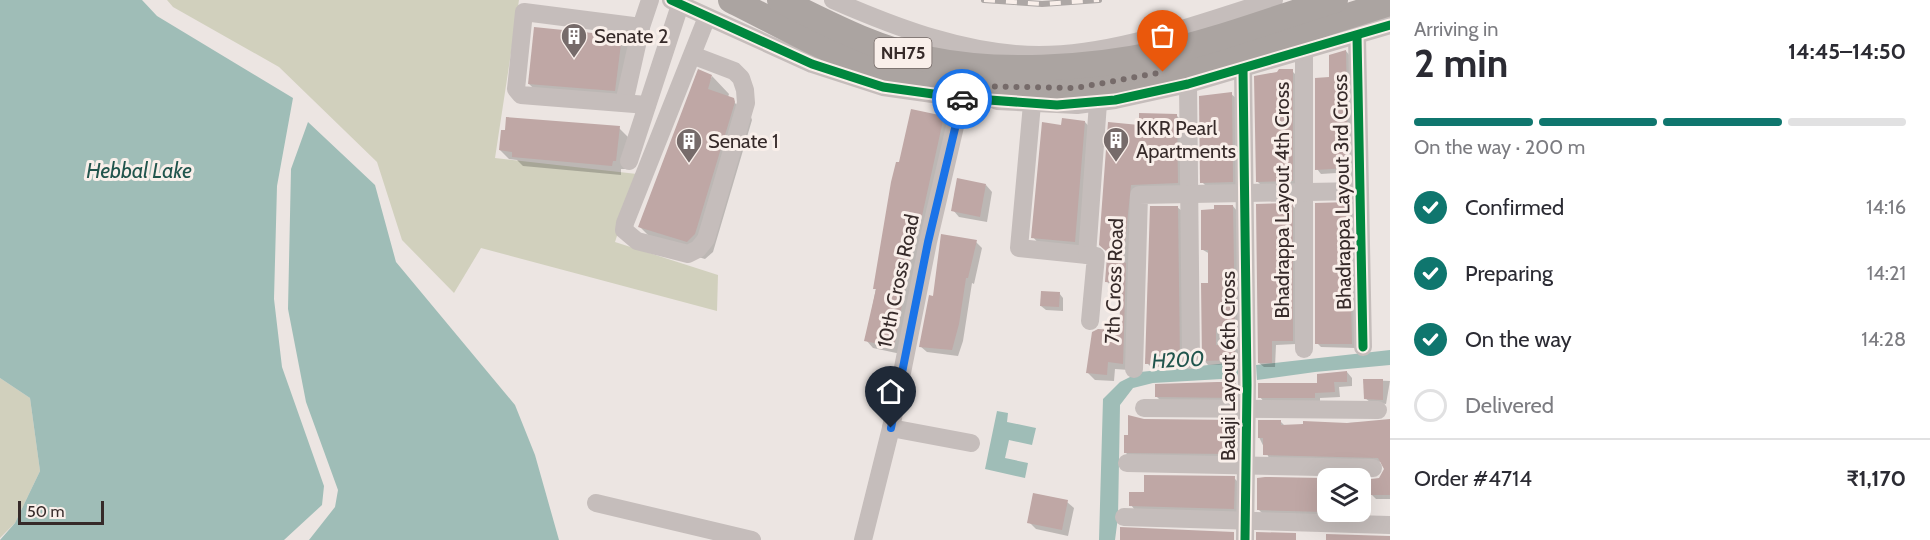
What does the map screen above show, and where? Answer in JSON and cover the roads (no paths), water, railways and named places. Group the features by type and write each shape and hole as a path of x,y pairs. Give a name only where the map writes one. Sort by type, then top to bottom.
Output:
{"highway":[{"name":"NH75","path":"731,0 815,42 868,64 963,92 1084,98 1390,3"},
{"name":"NH75","path":"780,0 862,38 907,54 928,60 1003,67 1037,61 1105,63 1158,54 1335,0"}],"street":[{"path":"624,103 641,27 650,0"},
{"path":"833,0 929,37 1037,61 1118,45 1274,0"},
{"path":"629,161 675,3 812,64 883,87 963,92 1032,104 1188,84 1390,25"},
{"path":"641,27 524,12 517,93 647,105"},
{"path":"692,55 734,71 741,78 746,103 706,240 699,249 688,254 637,241 624,230 692,55 707,17"},
{"name":"Bhadrappa Layout 3rd Cross","path":"1357,36 1363,347"},
{"name":"Bhadrappa Layout 4th Cross","path":"1304,50 1304,349"},
{"name":"Balaji Layout 6th Cross","path":"1243,69 1247,385 1245,540"},
{"path":"1188,84 1191,360"},
{"name":"10th Cross Road","path":"863,540 891,428 963,92"},
{"path":"1084,98 1088,255"},
{"path":"1032,104 1019,248 1096,256 1090,321"},
{"path":"1189,194 1304,190 1360,192"},
{"name":"7th Cross Road","path":"1134,369 1139,195 1189,194"},
{"path":"1144,408 1247,411 1378,410"},
{"path":"891,428 971,443"},
{"path":"1127,463 1374,468"},
{"path":"596,503 752,540"},
{"path":"1124,517 1389,525"}],"water":[{"name":"Hebbal Lake","path":"0,0 142,0 157,16 293,98 277,186 274,299 282,367 324,486 322,505 284,540 0,540 15,523 40,471 30,398 0,378"},
{"path":"308,122 375,185 396,262 515,405 535,455 559,540 309,540 335,507 338,490 306,402 288,309 291,169"},
{"path":"1390,350 1390,365 1257,380 1256,365"},
{"path":"1238,362 1239,378 1153,383 1133,388 1120,405 1118,517 1115,540 1099,540 1103,399 1120,382 1140,372"},
{"path":"997,411 1008,413 1007,422 1036,428 1032,445 1009,440 1005,458 1028,463 1025,478 985,469"}],"railway":[{"path":"984,0 1042,4 1099,0"}],"place":[{"name":"Senate 2","path":"574,59"},
{"name":"KKR Pearl Apartments","path":"1116,163"},
{"name":"Senate 1","path":"689,164"}],"water label":[{"name":"H200","path":"1178,360"}]}
